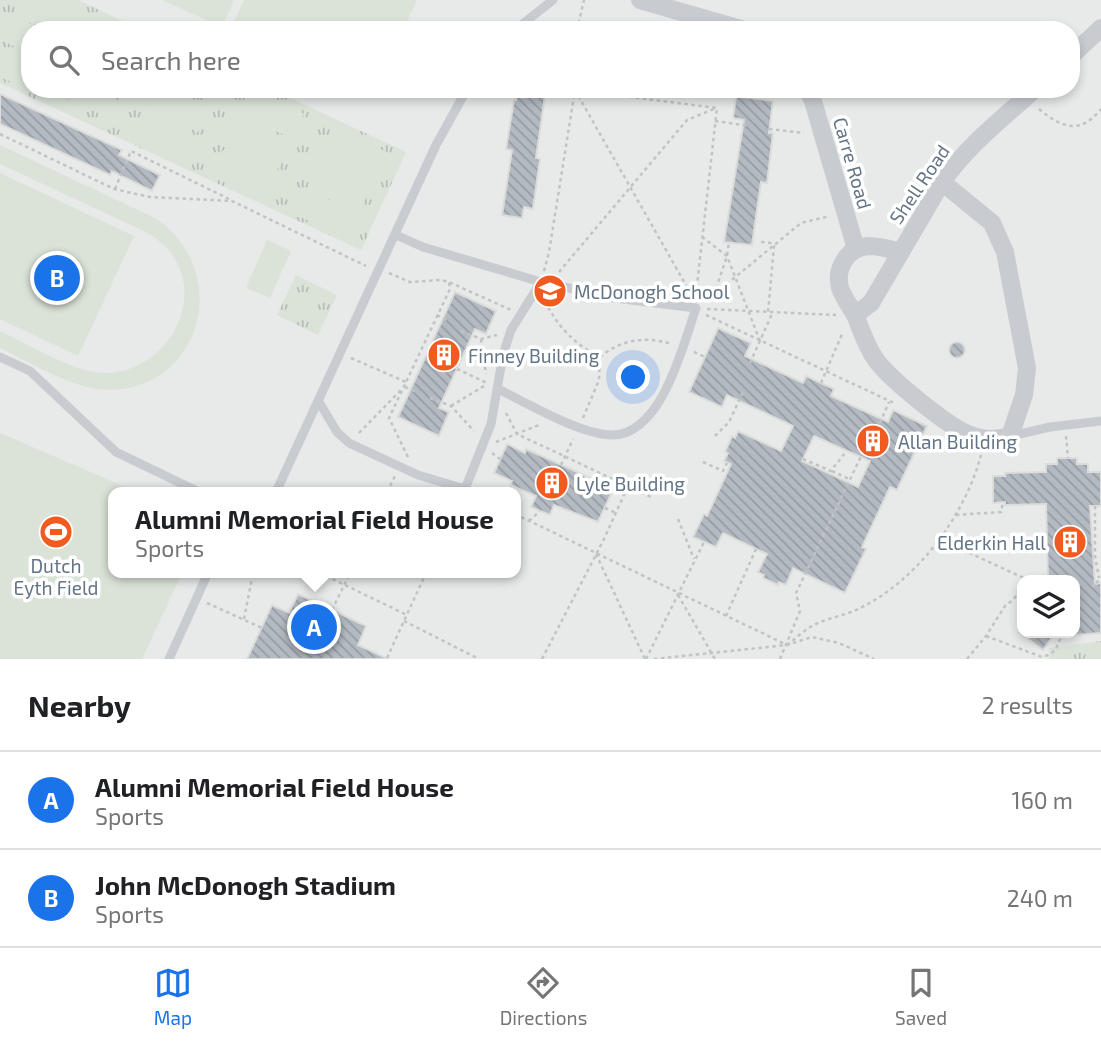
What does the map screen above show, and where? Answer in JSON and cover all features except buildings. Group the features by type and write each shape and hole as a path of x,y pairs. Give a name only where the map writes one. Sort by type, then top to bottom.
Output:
{"street":[{"path":"640,0 713,21"},
{"path":"1080,48 1101,28"},
{"name":"Carre Road","path":"810,98 824,135 856,249"},
{"name":"Shell Road","path":"855,315 872,303 942,182 975,141 1025,98"},
{"path":"901,252 867,246 856,249 844,259 839,271 839,286 855,315 867,346 877,362 897,383 966,434 985,439 1010,436 1024,395 1027,368 1005,252 992,223 942,182"}],"lane":[{"path":"526,21 553,0"},
{"path":"278,487 436,145 462,98"},
{"path":"396,234 423,247 541,282 615,298 696,308 663,396 639,426 626,433 612,435 579,426 498,389"},
{"path":"467,487 491,424 503,355 511,330 541,282"},
{"path":"0,357 30,371 116,452 189,487"},
{"path":"319,402 337,432 349,443 418,475 459,487"},
{"path":"1010,436 1101,421"},
{"path":"169,659 206,578"}],"path":[{"path":"578,21 584,0"},
{"path":"574,98 550,252 541,282 544,299 558,323 579,345 600,357"},
{"path":"580,98 690,289 696,308 712,319 899,406"},
{"path":"638,98 717,108"},
{"path":"1035,98 1041,111 1076,127 1090,122 1101,109"},
{"path":"696,308 701,236 717,108"},
{"path":"541,282 559,272 687,120 717,108"},
{"path":"715,121 750,126"},
{"path":"769,129 824,135"},
{"path":"0,135 114,189 150,197 232,201"},
{"path":"114,189 131,150 379,270 410,282 449,282 520,314"},
{"path":"696,308 801,223 846,213"},
{"path":"701,236 727,256 760,341"},
{"path":"714,295 729,242"},
{"path":"761,242 772,243 774,246"},
{"path":"750,363 770,313 774,246"},
{"path":"418,475 389,418 450,289 449,282"},
{"path":"696,308 855,315"},
{"path":"437,315 449,321"},
{"path":"821,383 844,331 855,315"},
{"path":"461,331 481,339 511,330"},
{"path":"600,357 620,345 640,339 650,338 683,347"},
{"path":"481,339 487,384"},
{"path":"341,353 416,392"},
{"path":"561,465 596,388 601,368 600,357"},
{"path":"457,369 487,384"},
{"path":"880,424 897,383"},
{"path":"349,443 405,384"},
{"path":"451,407 487,384"},
{"path":"498,389 517,435 651,497"},
{"path":"715,436 729,422 743,393"},
{"path":"1065,425 1068,458"},
{"path":"787,645 813,625 856,610 877,599 903,578 936,544 970,491 985,439"},
{"path":"831,471 846,450"},
{"path":"780,659 800,611 796,593 864,450"},
{"path":"803,460 851,480"},
{"path":"703,462 723,471 727,463"},
{"path":"389,487 399,467"},
{"path":"542,659 628,486"},
{"path":"956,515 1001,512 1003,502"},
{"path":"1094,506 1095,556 1100,578 1093,586 1095,584"},
{"path":"605,508 616,513"},
{"path":"529,521 540,511"},
{"path":"521,517 787,645"},
{"path":"678,519 694,559"},
{"path":"645,659 704,541"},
{"path":"936,544 950,544 1017,575"},
{"path":"726,616 757,549"},
{"path":"596,554 645,659"},
{"path":"244,619 252,578"},
{"path":"331,578 407,615"},
{"path":"332,610 348,578"},
{"path":"387,658 424,578"},
{"path":"678,593 715,659"},
{"path":"967,659 1017,594"},
{"path":"196,599 262,628"},
{"path":"404,621 479,659"},
{"path":"654,659 787,645 812,636 839,643 874,659"},
{"path":"986,636 1042,657 1051,655 1060,638"}],"shaded area":[{"name":"McDonogh School","path":"0,0 1101,0 1101,659 0,659"}],"green space":[{"path":"0,0 78,0 123,21 21,21 21,93 0,83"},
{"path":"0,0 62,0 53,21 43,21"},
{"path":"162,0 234,0 225,21 209,21"},
{"path":"244,0 417,0 407,21 234,21"},
{"path":"0,10 24,21 21,21 21,49 0,40"},
{"path":"0,47 21,57 21,87 0,77"},
{"path":"32,98 290,98 406,152 361,250"},
{"path":"65,98 116,98 107,117"},
{"path":"149,98 189,98 209,107 198,132 144,108"},
{"path":"247,98 270,98 304,114 293,139 239,114"},
{"path":"142,114 195,138 184,163 131,139"},
{"path":"236,120 290,145 279,169 225,145"},
{"path":"334,127 387,152 376,177 322,152"},
{"path":"0,145 155,218 179,240 194,267 200,295 196,323 185,349 167,370 141,384 109,390 96,389 53,375 0,348 0,331 52,357 92,372 127,370 147,360 163,346 176,328 183,308 184,287 178,266 159,241 148,233 0,164"},
{"path":"223,150 276,175 265,200 211,175"},
{"path":"320,158 373,182 362,207 308,183"},
{"path":"0,173 134,236 78,356 0,319"},
{"path":"305,189 358,213 347,238 294,214"},
{"path":"267,240 291,251 270,298 246,288"},
{"path":"296,275 337,295 318,335 277,315"},
{"name":"Dutch Eyth Field","path":"0,433 125,487 108,487 108,578 180,578 142,659 0,659"},
{"path":"1101,641 1101,659 1050,659 1049,648"}],"place":[{"name":"John McDonogh Stadium","path":"57,278"},
{"name":"McDonogh School","path":"550,291"},
{"name":"Finney Building","path":"444,355"},
{"name":"Allan Building","path":"873,441"},
{"name":"Lyle Building","path":"552,483"},
{"name":"Dutch Eyth Field","path":"56,532"},
{"name":"Elderkin Hall","path":"1070,542"},
{"name":"Alumni Memorial Field House","path":"314,627"}]}
